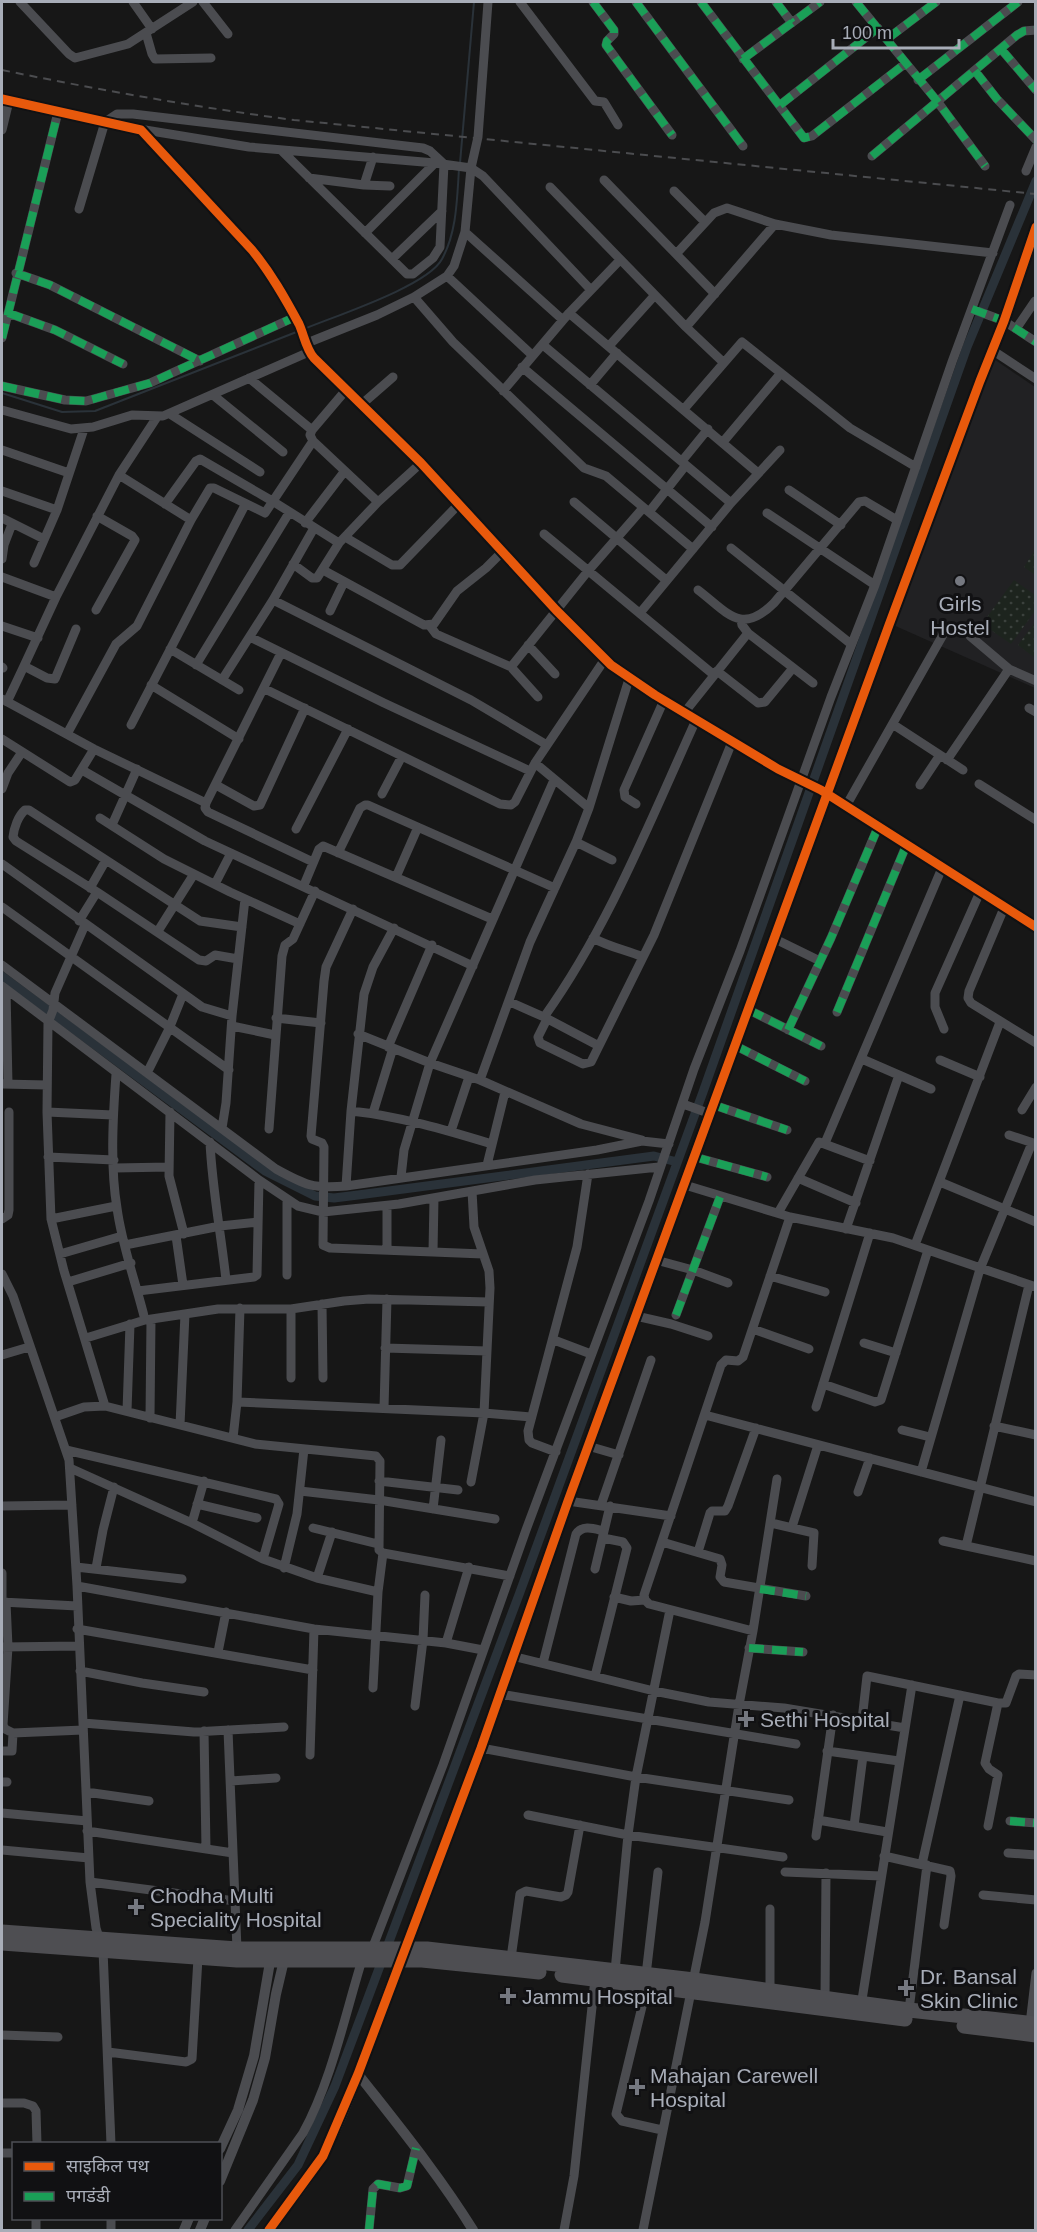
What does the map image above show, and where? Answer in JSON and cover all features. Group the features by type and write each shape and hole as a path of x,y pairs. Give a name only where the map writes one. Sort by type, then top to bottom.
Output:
{"highway":[{"path":"2,1932 198,1958 384,1954 511,1958 615,1971 647,1981"},
{"path":"2,1943 237,1949 278,1955"},
{"path":"384,1954 595,1979 692,1986 1034,2028"},
{"path":"692,1986 770,1991 825,1998 860,2008 909,2010 1034,2028"}],"street":[{"path":"20,2 75,58 121,46 149,31 193,2"},
{"path":"133,2 149,31 152,54 155,58 211,58"},
{"path":"203,2 228,34"},
{"path":"2,410 62,427 84,429 141,414 157,417 170,414 249,378 307,344 414,297 447,276 454,266 465,232 468,168 478,137 488,2"},
{"path":"520,2 595,101 604,102 618,124"},
{"path":"593,2 614,30 614,34 606,45 672,135"},
{"path":"636,2 743,146"},
{"path":"701,2 802,136 808,138 906,63"},
{"path":"776,2 792,23"},
{"path":"743,59 820,2"},
{"path":"856,2 937,101 985,166"},
{"path":"886,39 936,2"},
{"path":"918,80 1018,2"},
{"path":"780,105 878,28"},
{"path":"872,156 1024,31 1035,30"},
{"path":"1001,49 1035,90"},
{"path":"975,71 1035,140"},
{"path":"2,130 5,100 136,129 244,147 373,157 468,168 483,176 591,290"},
{"path":"2,338 16,273 58,112"},
{"path":"79,209 105,122 117,114 423,148 430,151 444,164 440,247 433,258 410,274 405,272 282,151"},
{"path":"136,129 141,130 269,270 307,344 346,390 421,463 556,610 605,659 629,679 732,742 825,792 1035,927"},
{"path":"244,147 253,129"},
{"path":"1026,171 1035,147"},
{"path":"364,185 373,157"},
{"path":"365,233 444,164"},
{"path":"309,177 364,185 390,186"},
{"path":"604,180 715,294"},
{"path":"550,187 724,363"},
{"path":"674,191 705,222"},
{"path":"270,2230 322,2156 358,2074 384,1954 443,1766 483,1650 591,1354 686,1106 804,782 851,644 976,311 993,253 1011,205"},
{"path":"677,253 714,213 727,208 775,224 831,235 993,253"},
{"path":"392,259 442,211"},
{"path":"686,327 775,224"},
{"path":"235,2230 312,2117 384,1954 481,1748 568,1501 775,939 825,792 992,350 1000,320 1035,227"},
{"path":"465,232 566,316 613,350 758,473"},
{"path":"503,391 566,316 620,260"},
{"path":"16,273 50,285 200,361"},
{"path":"447,276 532,355"},
{"path":"590,385 613,350 655,295"},
{"path":"414,297 453,342 584,468 606,476 693,549"},
{"path":"1016,329 1035,301"},
{"path":"976,311 1000,320 1035,342"},
{"path":"8,313 56,330 123,364"},
{"path":"2,386 65,400 86,401 150,383 297,321"},
{"path":"684,409 742,342 850,428 916,467"},
{"path":"543,345 731,503"},
{"path":"992,350 1035,379"},
{"path":"522,367 712,527"},
{"path":"723,442 781,373"},
{"path":"362,404 393,377"},
{"path":"249,378 312,430"},
{"path":"346,390 310,435 313,441 378,502"},
{"path":"213,395 283,452"},
{"path":"170,414 260,472"},
{"path":"157,417 119,475 56,597 24,666 4,700 94,749 206,802"},
{"path":"34,563 57,510 84,429"},
{"path":"511,667 616,538 668,489 708,429"},
{"path":"67,734 116,644 137,626 191,520 212,488 262,514 267,512 313,441"},
{"path":"2,450 69,473"},
{"path":"640,613 731,503 780,450"},
{"path":"165,504 196,461 200,459 310,525 392,565 400,565 459,504"},
{"path":"293,564 318,578 342,540 378,502 421,463"},
{"path":"222,680 273,600 293,564 310,525 344,471"},
{"path":"119,475 191,520"},
{"path":"789,490 841,525"},
{"path":"2,491 57,510"},
{"path":"698,590 735,619 749,620 764,613 862,501 897,520"},
{"path":"574,502 666,580"},
{"path":"131,724 245,505"},
{"path":"196,665 289,513"},
{"path":"767,513 874,585"},
{"path":"96,610 135,540 97,516"},
{"path":"2,518 44,539"},
{"path":"2,559 4,545 12,524"},
{"path":"544,534 640,613 758,703 765,702 793,668"},
{"path":"731,548 851,644"},
{"path":"323,570 424,625 430,626 434,624 457,591 502,552"},
{"path":"2,577 56,597"},
{"path":"330,611 344,582"},
{"path":"273,600 471,700 547,745"},
{"path":"741,620 742,626 748,633 813,683"},
{"path":"2,626 38,638"},
{"path":"430,626 436,634 511,667 538,697"},
{"path":"24,666 47,678 55,679 76,629"},
{"path":"684,713 748,633"},
{"path":"846,806 944,633"},
{"path":"970,636 1009,669 1035,681"},
{"path":"250,637 532,767 554,780 589,808"},
{"path":"528,645 555,675"},
{"path":"170,649 239,690"},
{"path":"281,653 205,808 208,812 313,862"},
{"path":"265,689 506,806 515,802 532,767 605,659"},
{"path":"920,785 944,757 1009,669"},
{"path":"480,1080 530,942 576,842 589,808 629,679"},
{"path":"152,685 239,739"},
{"path":"636,804 625,797 624,790 664,700"},
{"path":"216,785 254,806 260,805 305,708"},
{"path":"696,720 616,897 545,1018 538,1037 540,1043 583,1064 591,1062 654,935 732,742"},
{"path":"894,724 963,770"},
{"path":"296,829 348,729"},
{"path":"2,739 70,782 75,780 94,749"},
{"path":"2,789 22,752"},
{"path":"382,794 402,756"},
{"path":"82,770 186,831 473,966"},
{"path":"112,825 137,770"},
{"path":"401,1177 404,1150 430,1063 554,780"},
{"path":"979,784 1035,820"},
{"path":"338,853 360,808 365,805 555,888"},
{"path":"238,959 215,955 206,961 199,960 158,931 16,841 13,837 14,832 22,813 29,810 200,921 242,927"},
{"path":"100,818 154,853 300,924"},
{"path":"396,878 418,827"},
{"path":"788,1030 878,827"},
{"path":"576,842 612,860"},
{"path":"837,1012 906,846"},
{"path":"304,885 320,847 326,847 492,919"},
{"path":"215,884 231,853"},
{"path":"105,1406 51,1219 47,1085 51,1013 55,993 106,860"},
{"path":"2,864 202,1007 232,1021 275,1035"},
{"path":"825,1143 942,868"},
{"path":"158,931 194,874"},
{"path":"269,1129 283,949 293,939 315,891"},
{"path":"944,1029 935,1007 935,993 980,892"},
{"path":"222,1128 245,899"},
{"path":"2,907 229,1070"},
{"path":"1004,908 968,998 970,1003 1035,1043"},
{"path":"353,909 326,967 311,1136 314,1141 324,1144 323,1241 325,1247 483,1254"},
{"path":"346,1186 358,1034 364,994 369,976 394,928"},
{"path":"593,938 614,949 643,957"},
{"path":"775,939 820,961"},
{"path":"373,1113 390,1047 432,945"},
{"path":"2,965 116,1074 259,1180 298,1206 323,1200 346,1186 650,1141"},
{"path":"47,1085 4,1084 4,988 51,1013 147,1073 276,1169 323,1200 387,1206 588,1174 665,1156"},
{"path":"147,1073 183,994"},
{"path":"510,1002 599,1046"},
{"path":"749,1010 821,1046"},
{"path":"276,1018 321,1023"},
{"path":"915,1245 1000,1022"},
{"path":"358,1034 480,1080 581,1124 650,1141 665,1156"},
{"path":"736,1046 806,1082"},
{"path":"862,1059 931,1089"},
{"path":"940,1060 980,1077"},
{"path":"116,1074 113,1115 116,1206 123,1241 148,1319 150,1418"},
{"path":"846,1229 899,1075"},
{"path":"451,1131 469,1077"},
{"path":"1022,1110 1035,1087"},
{"path":"487,1165 505,1092"},
{"path":"686,1106 700,1111 712,1109 788,1130"},
{"path":"351,1111 373,1113 451,1131 492,1144"},
{"path":"2,1219 8,1215 9,1210 9,1112"},
{"path":"47,1112 113,1115"},
{"path":"170,1112 169,1167 180,1235 183,1285"},
{"path":"921,1472 980,1269 1034,1144 1009,1135"},
{"path":"210,1142 213,1186 226,1280"},
{"path":"778,1213 817,1143 825,1143 870,1161"},
{"path":"48,1156 114,1164 169,1167"},
{"path":"695,1157 767,1177"},
{"path":"556,1452 529,1440 528,1431 577,1247 588,1174"},
{"path":"798,1178 856,1203"},
{"path":"138,1291 252,1278 257,1275 259,1180"},
{"path":"940,1182 1035,1222"},
{"path":"685,1185 790,1217 870,1233 915,1245 1032,1286 994,1426 966,1546"},
{"path":"471,1482 484,1413 489,1302 489,1271 474,1227 472,1191"},
{"path":"676,1315 720,1197"},
{"path":"433,1252 434,1198"},
{"path":"287,1200 287,1275"},
{"path":"51,1219 116,1206"},
{"path":"387,1206 387,1250"},
{"path":"753,1631 649,1604 644,1594 723,1362 741,1360 790,1217"},
{"path":"60,1254 123,1241 180,1235 220,1226 258,1222"},
{"path":"816,1407 870,1233"},
{"path":"823,1384 879,1402 882,1400 928,1250"},
{"path":"656,1260 728,1283"},
{"path":"68,1282 131,1263"},
{"path":"2,1274 13,1296 66,1450 70,1468 90,1882 101,1945 111,2142"},
{"path":"770,1276 825,1292"},
{"path":"384,1408 387,1299"},
{"path":"86,1338 148,1319 240,1308 291,1309 344,1300 489,1302"},
{"path":"322,1304 323,1378"},
{"path":"233,1438 237,1402 240,1308"},
{"path":"291,1309 291,1378"},
{"path":"180,1425 185,1314"},
{"path":"636,1316 708,1336"},
{"path":"127,1411 130,1324"},
{"path":"753,1329 809,1349"},
{"path":"554,1340 591,1354"},
{"path":"864,1343 896,1353"},
{"path":"2,1355 29,1347"},
{"path":"385,1348 488,1351"},
{"path":"595,1569 604,1535 606,1505 619,1455 651,1360"},
{"path":"237,1402 531,1417"},
{"path":"55,1417 84,1407 105,1406 278,1447 376,1456 380,1461 380,1548 373,1688"},
{"path":"705,1415 1035,1502"},
{"path":"994,1426 1035,1436"},
{"path":"698,1552 710,1513 716,1510 725,1511 728,1506 756,1428"},
{"path":"902,1430 930,1437"},
{"path":"433,1509 441,1440"},
{"path":"792,1527 819,1445"},
{"path":"588,1446 619,1455"},
{"path":"284,1568 297,1514 304,1449"},
{"path":"66,1450 204,1481 279,1501 263,1559"},
{"path":"858,1492 870,1458"},
{"path":"70,1468 192,1523 284,1568 378,1592"},
{"path":"643,2230 717,1848 777,1479"},
{"path":"192,1523 204,1481"},
{"path":"379,1481 458,1490"},
{"path":"96,1568 114,1487"},
{"path":"300,1491 379,1500 495,1520"},
{"path":"568,1501 671,1516"},
{"path":"197,1503 257,1518"},
{"path":"2,1506 72,1505"},
{"path":"771,1522 814,1533 812,1566"},
{"path":"313,1528 380,1548 510,1576"},
{"path":"543,1663 576,1534 584,1528 627,1545 595,1676"},
{"path":"317,1578 332,1532"},
{"path":"943,1541 1035,1561"},
{"path":"662,1542 722,1561 720,1577 724,1582 806,1596"},
{"path":"76,1567 182,1579"},
{"path":"446,1643 469,1567"},
{"path":"2,1573 5,1647 3,1725 7,1732 83,1727 177,1732 284,1726"},
{"path":"77,1586 314,1629 423,1640 483,1650"},
{"path":"415,1706 423,1640 425,1594"},
{"path":"614,1597 631,1601 645,1600"},
{"path":"3,1602 77,1606"},
{"path":"615,1971 636,1777 670,1610"},
{"path":"218,1652 225,1612"},
{"path":"77,1629 313,1670"},
{"path":"310,1755 314,1629"},
{"path":"5,1647 79,1646"},
{"path":"749,1648 803,1652"},
{"path":"512,1656 654,1691 739,1705 833,1715 905,1728"},
{"path":"80,1671 204,1692"},
{"path":"862,1720 867,1676 998,1703 1009,1699 1016,1676 1019,1674 1035,1676"},
{"path":"860,2008 912,1685"},
{"path":"500,1694 796,1744"},
{"path":"909,2010 925,1864 960,1695"},
{"path":"988,1826 998,1775 986,1766 986,1759 998,1703"},
{"path":"816,1836 833,1715"},
{"path":"228,1730 237,1949"},
{"path":"204,1731 206,1848"},
{"path":"2,1751 12,1751 13,1733"},
{"path":"481,1748 636,1777 789,1800"},
{"path":"827,1751 899,1761"},
{"path":"854,1826 863,1756"},
{"path":"231,1781 276,1778"},
{"path":"86,1792 149,1801"},
{"path":"2,1813 87,1821"},
{"path":"528,1815 628,1835 783,1857"},
{"path":"819,1820 887,1832"},
{"path":"1010,1821 1035,1823"},
{"path":"511,1958 520,1894 526,1891 561,1897 566,1895 580,1825"},
{"path":"87,1831 233,1853"},
{"path":"2,1850 89,1858"},
{"path":"1008,1853 1035,1855"},
{"path":"884,1856 950,1871 944,1925"},
{"path":"658,1872 647,1981 616,2114 622,2121 662,2130"},
{"path":"785,1872 880,1876"},
{"path":"825,1998 826,1874"},
{"path":"90,1882 235,1902"},
{"path":"983,1895 1035,1900"},
{"path":"770,1909 770,1991"},
{"path":"222,2145 259,2057 276,1994 278,1955"},
{"path":"108,2052 186,2062 192,2059 198,1958"},
{"path":"1034,2028 1035,1973"},
{"path":"564,2230 574,2176 595,1979"},
{"path":"2,2035 58,2037"},
{"path":"222,2176 253,2100 259,2057"},
{"path":"358,2074 416,2148 473,2230"},
{"path":"2,2103 24,2103 33,2106 36,2111 36,2142"},
{"path":"369,2230 373,2189 378,2184 400,2188 406,2186 416,2148"}],"shaded area":[{"path":"991,357 1035,387 1035,688 891,624"},
{"path":"1035,550 1035,575 1024,567"},
{"path":"1014,580 1035,595 1035,611 1011,644 982,624"},
{"path":"1035,622 1035,658 1018,645"}],"waterway":[{"path":"460,163 474,2"},
{"path":"304,329 400,290 433,269 442,259 451,238 459,169"},
{"path":"248,2230 298,2165 335,2086 520,1592 703,1092 967,347 1036,181"},
{"path":"2,393 62,412 95,411 299,331"},
{"path":"2,976 265,1171 315,1196 334,1198 654,1156 677,1162"}],"railway":[{"path":"2,70 148,98 294,120 1036,194"}],"marked path":[{"path":"593,2 614,30 614,34 606,45 672,135"},
{"path":"636,2 743,146"},
{"path":"701,2 804,138 812,136 906,63"},
{"path":"776,2 792,23"},
{"path":"743,59 820,2"},
{"path":"856,2 937,101 985,166"},
{"path":"887,39 936,2"},
{"path":"918,80 1018,2"},
{"path":"780,105 878,28"},
{"path":"872,156 1017,35 1024,31 1036,30"},
{"path":"1001,49 1036,90"},
{"path":"975,71 997,99 1036,140"},
{"path":"2,338 58,112"},
{"path":"16,273 50,285 200,361"},
{"path":"972,309 1004,321 1036,342"},
{"path":"8,313 55,330 123,364"},
{"path":"2,386 65,400 86,401 150,383 295,317"},
{"path":"788,1030 831,938 878,827"},
{"path":"837,1012 906,846"},
{"path":"749,1010 821,1046"},
{"path":"736,1046 805,1081"},
{"path":"714,1105 787,1130"},
{"path":"695,1157 767,1177"},
{"path":"676,1315 720,1197"},
{"path":"760,1589 806,1596"},
{"path":"749,1648 803,1652"},
{"path":"1010,1821 1036,1823"},
{"path":"369,2230 373,2189 378,2184 400,2188 407,2186 416,2148"}],"cycle path":[{"path":"2,99 141,130 259,259 299,324 314,358 421,463 556,610 611,665 655,695 778,769 821,790 1036,927"},
{"path":"269,2230 323,2156 358,2074 481,1748 568,1501 889,625 1004,321 1036,227"}],"place":[{"name":"Girls Hostel","path":"960,581"},
{"name":"Sethi Hospital","path":"746,1719"},
{"name":"Chodha Multi Speciality Hospital","path":"136,1907"},
{"name":"Dr. Bansal Skin Clinic","path":"906,1988"},
{"name":"Jammu Hospital","path":"508,1996"},
{"name":"Mahajan Carewell Hospital","path":"637,2087"}]}
